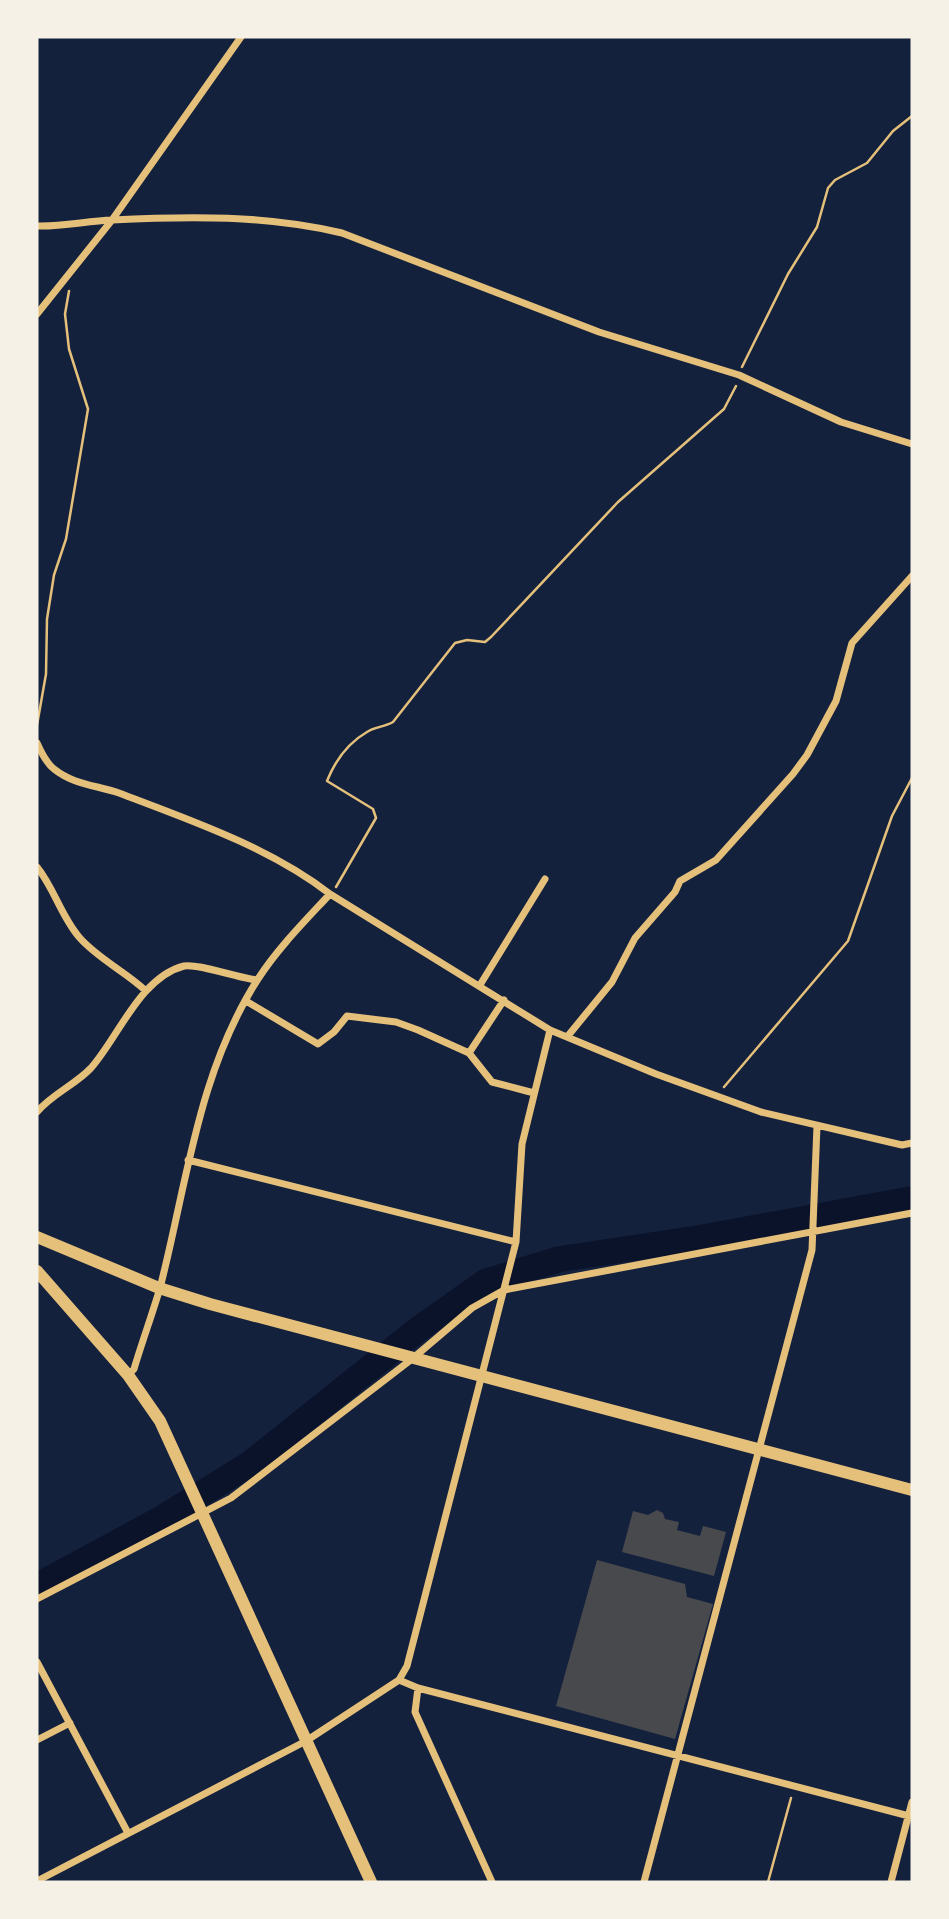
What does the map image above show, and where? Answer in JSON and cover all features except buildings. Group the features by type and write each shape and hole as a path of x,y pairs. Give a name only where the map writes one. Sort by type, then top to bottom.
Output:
{"main road":[{"path":"37,1237 159,1288 483,1379 912,1490"},
{"path":"37,1271 128,1375 160,1422 371,1882"}],"street":[{"path":"37,314 112,220 241,37"},
{"path":"37,226 112,220 235,219 302,223 342,233 420,261 599,332 738,375 841,422 912,444"},
{"path":"567,1037 612,982 635,938 675,892 680,881 724,853 793,774 807,755 836,701 852,643 912,576"},
{"path":"37,743 40,757 53,769 78,784 115,792 225,836 303,873 331,894 550,1030 716,1097 817,1126 902,1145 912,1143"},
{"path":"37,867 59,910 79,937 146,991"},
{"path":"480,985 545,879"},
{"path":"128,1375 134,1369 159,1288 188,1160 212,1074 257,981 276,953 331,894"},
{"path":"37,1110 89,1070 146,991 182,966 198,965 232,978 257,981"},
{"path":"469,1053 504,1000"},
{"path":"246,1002 318,1044 348,1016 396,1022 469,1053 492,1082 534,1093"},
{"path":"37,1881 306,1741 399,1680 407,1666 483,1379 516,1242 522,1144 550,1030"},
{"path":"644,1882 815,1228 817,1126"},
{"path":"188,1160 516,1242"},
{"path":"37,1599 232,1498 472,1308 505,1287 815,1228 912,1213"},
{"path":"37,1662 128,1833"},
{"path":"399,1680 418,1688 909,1816"},
{"path":"418,1688 415,1712 492,1882"},
{"path":"37,1741 70,1723"},
{"path":"891,1882 912,1802"}],"path":[{"path":"331,894 376,818 373,809 327,781 341,754 369,730 380,729 393,722 455,643 467,640 485,642 491,637 618,502 724,409 736,390 738,375 788,274 817,227 828,188 835,180 867,163 893,131 912,116"},
{"path":"37,725 46,674 47,619 54,575 66,539 88,409 69,349 65,314 71,270"},
{"path":"716,1097 848,941 892,816 912,778"},
{"path":"768,1882 794,1785"}],"waterway":[{"path":"37,1586 159,1520 251,1463 416,1331 485,1282 560,1259 700,1238 912,1199"}]}
